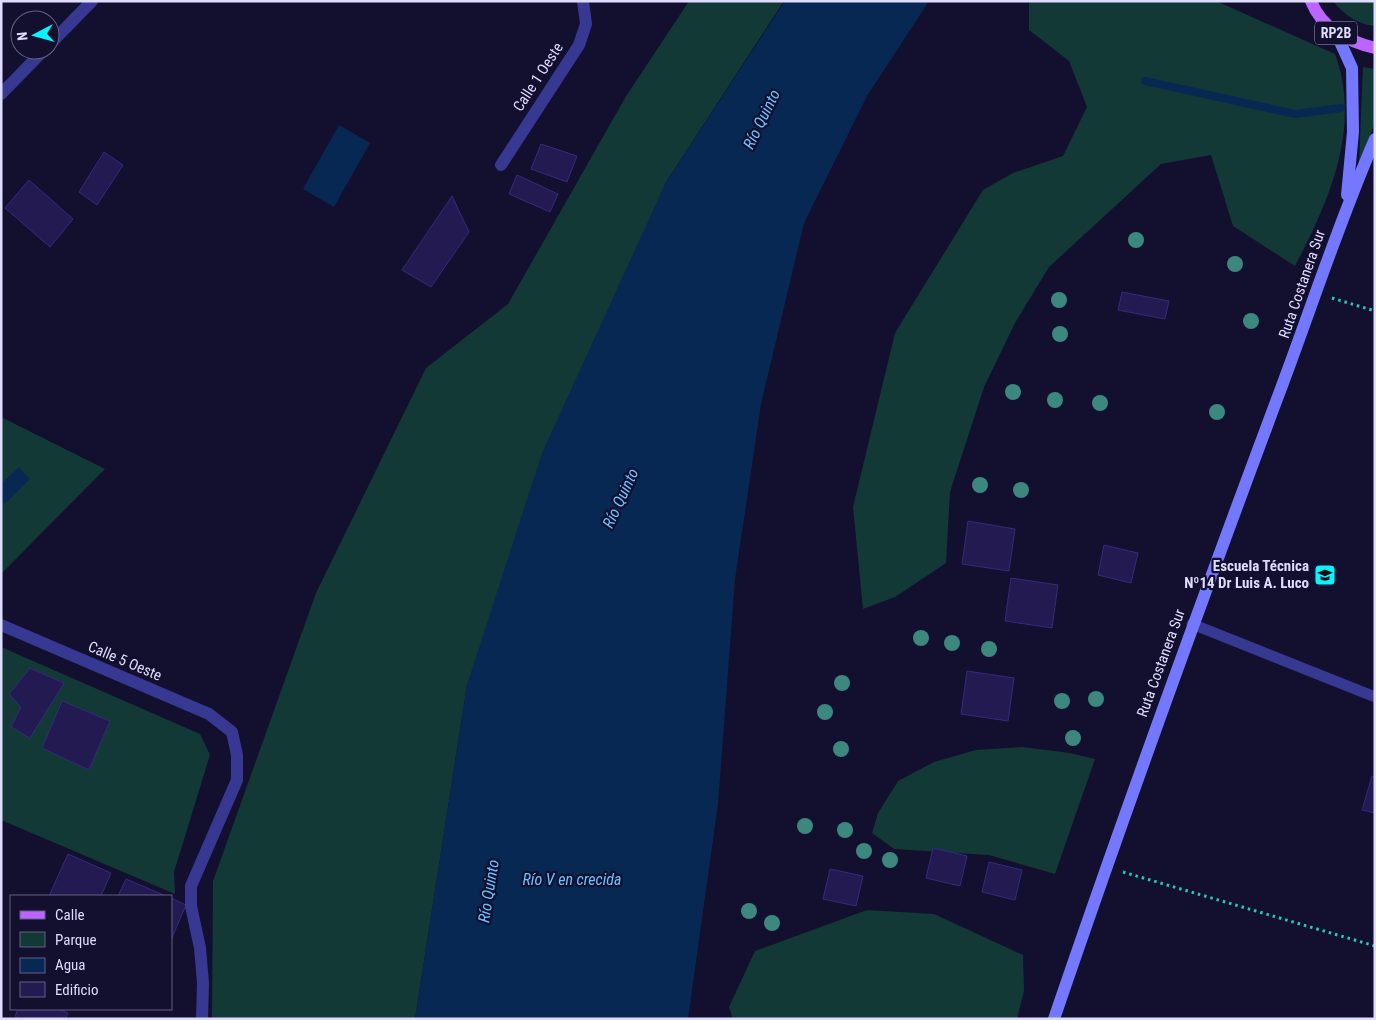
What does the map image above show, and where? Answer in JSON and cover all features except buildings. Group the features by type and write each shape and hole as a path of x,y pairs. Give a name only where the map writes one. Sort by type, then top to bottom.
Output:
{"main road":[{"name":"RP2B","path":"1303,1 1313,6 1336,33 1355,43 1375,48"},
{"name":"Ruta Costanera Sur","path":"1336,33 1352,68 1353,132 1345,208"},
{"name":"Ruta Costanera Sur","path":"1054,1019 1192,624 1317,293 1345,208 1375,139"}],"street":[{"path":"60,34 92,1"},
{"name":"Calle 1 Oeste","path":"501,165 579,45 586,24 583,1"},
{"path":"1,94 34,60"},
{"name":"Calle 5 Oeste","path":"1,625 210,714 232,732 237,755 237,780 191,886 191,906 202,966 202,1019"}],"lane":[{"path":"1192,624 1375,697"}],"path":[{"path":"1317,293 1375,312"},
{"path":"1106,867 1375,946"}],"green space":[{"path":"689,1 784,1 666,182 467,685 415,1019 212,1019 213,881 316,593 426,368 508,304 625,98"},
{"path":"1029,1 1216,1 1335,54 1342,81 1345,109 1338,163 1330,190 1295,266 1233,226 1211,155 1161,164 1049,267 1015,323 984,387 950,492 946,563 895,597 863,609 853,507 895,333 983,190 1013,173 1063,156 1087,107 1069,61 1029,30"},
{"path":"1333,1 1375,1 1375,26 1351,18"},
{"path":"1363,67 1375,69 1375,123 1359,163"},
{"path":"1,417 105,469 1,574"},
{"path":"1,647 200,734 210,755 174,872 175,894 1,820"},
{"path":"1022,747 1070,753 1095,759 1055,874 989,855 894,849 872,833 878,813 898,781 934,762 976,750"},
{"path":"867,910 934,914 1023,955 1024,991 1017,1019 733,1019 729,1007 755,951"}],"water":[{"name":"Río V en crecida","path":"785,1 929,1 867,96 804,223 761,404 735,579 718,804 688,1019 415,1019 467,685 542,453 666,182"},
{"path":"339,125 370,143 334,207 303,189"},
{"path":"19,467 30,479 5,504 1,500 1,484"}],"waterway":[{"path":"1145,81 1295,114 1341,108"}],"place":[{"name":"Escuela Técnica Nº14 Dr Luis A. Luco","path":"1325,575"}],"water label":[{"name":"Río Quinto","path":"761,119"},
{"name":"Río Quinto","path":"620,498"},
{"name":"Río Quinto","path":"488,891"}]}
